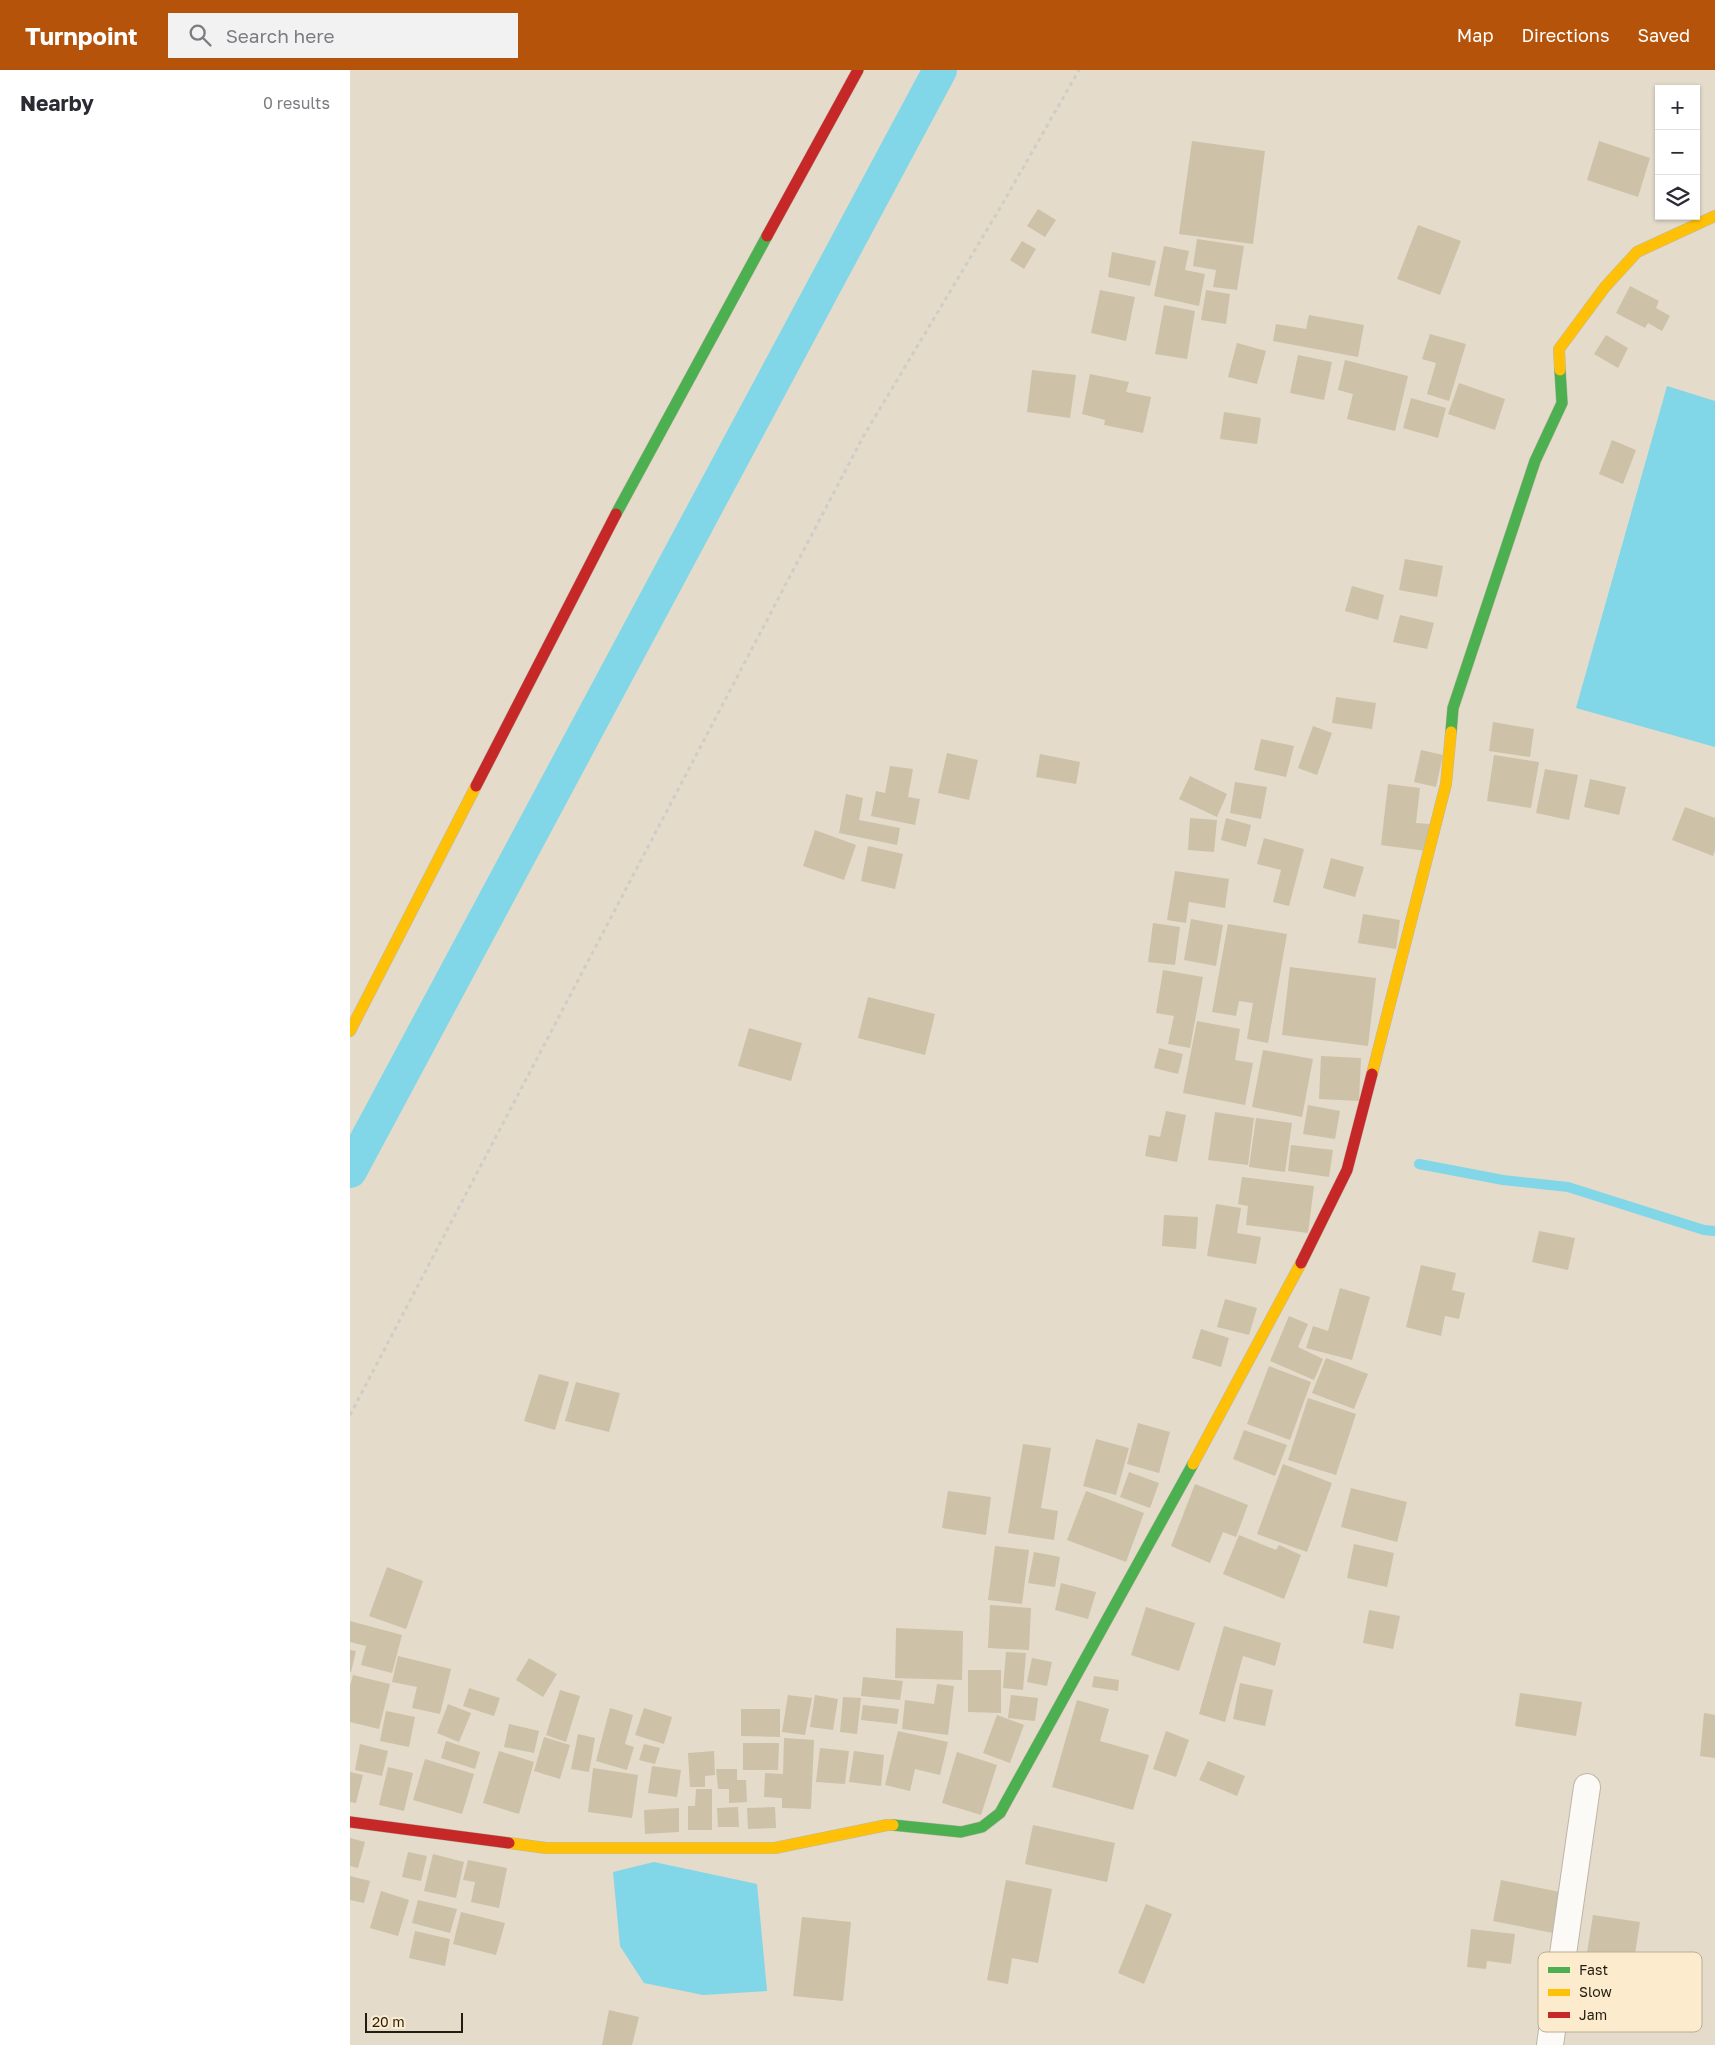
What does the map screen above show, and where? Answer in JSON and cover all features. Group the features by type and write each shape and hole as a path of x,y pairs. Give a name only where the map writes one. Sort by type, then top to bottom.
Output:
{"street":[{"path":"350,1031 647,454 858,70"},
{"path":"350,1822 546,1848 775,1848 887,1825 961,1832 982,1827 1000,1813 1288,1292 1346,1170 1407,941 1446,784 1453,708 1535,461 1562,403 1559,349 1605,287 1637,252 1715,216"},
{"path":"1563,1952 1587,1787"},
{"path":"1550,2045 1552,2032"}],"path":[{"path":"350,1415 863,437 1000,208 1079,70"}],"water":[{"path":"1667,386 1715,401 1715,747 1576,708"},
{"path":"654,1862 757,1884 767,1991 703,1995 644,1983 620,1946 613,1872"}],"building":[{"path":"1192,141 1265,151 1253,244 1179,234"},
{"path":"1599,141 1650,158 1638,197 1587,180"},
{"path":"1038,209 1056,220 1045,237 1027,226"},
{"path":"1418,225 1461,241 1440,295 1397,279"},
{"path":"1197,239 1244,246 1237,290 1213,287 1216,270 1193,266"},
{"path":"1022,241 1036,249 1024,269 1010,260"},
{"path":"1164,246 1189,251 1185,270 1205,274 1199,306 1154,296"},
{"path":"1112,252 1156,261 1150,286 1108,277"},
{"path":"1630,286 1659,301 1656,308 1670,316 1662,331 1648,323 1645,328 1616,313"},
{"path":"1100,290 1135,297 1126,341 1091,333"},
{"path":"1206,290 1230,294 1226,324 1201,320"},
{"path":"1164,305 1195,311 1187,359 1155,354"},
{"path":"1309,315 1364,325 1358,357 1273,341 1276,324 1306,329"},
{"path":"1430,334 1466,344 1449,401 1427,394 1436,363 1422,359"},
{"path":"1606,335 1628,348 1618,368 1594,354"},
{"path":"1237,343 1266,351 1257,384 1228,377"},
{"path":"1298,355 1332,362 1324,400 1290,393"},
{"path":"1345,360 1408,376 1395,431 1347,419 1353,394 1338,390"},
{"path":"1032,370 1076,375 1070,418 1027,412"},
{"path":"1090,374 1129,382 1126,392 1151,397 1143,433 1104,425 1105,420 1082,414"},
{"path":"1459,383 1505,399 1495,430 1448,414"},
{"path":"1411,398 1446,408 1438,438 1403,428"},
{"path":"1224,412 1261,418 1257,444 1220,439"},
{"path":"1612,440 1636,450 1623,484 1599,474"},
{"path":"1405,559 1443,566 1437,597 1399,590"},
{"path":"1352,586 1384,595 1378,620 1345,611"},
{"path":"1400,615 1434,623 1427,649 1393,642"},
{"path":"1336,697 1376,703 1372,729 1332,723"},
{"path":"1493,722 1534,729 1530,757 1489,751"},
{"path":"1313,726 1332,733 1317,775 1298,768"},
{"path":"1261,739 1294,746 1286,777 1254,770"},
{"path":"1421,750 1443,755 1436,787 1414,782"},
{"path":"947,753 978,760 969,800 938,793"},
{"path":"1040,754 1080,762 1076,784 1036,777"},
{"path":"1494,755 1539,762 1531,808 1487,801"},
{"path":"890,766 913,769 908,797 920,799 915,825 871,816 876,791 885,793"},
{"path":"1545,769 1578,775 1569,820 1536,813"},
{"path":"1190,776 1227,794 1217,817 1179,799"},
{"path":"1590,779 1626,787 1619,815 1584,807"},
{"path":"1235,782 1267,787 1261,819 1230,813"},
{"path":"1388,784 1420,788 1416,823 1430,824 1426,851 1381,845"},
{"path":"846,794 863,798 859,820 900,828 897,845 839,833"},
{"path":"1685,807 1715,818 1715,851 1713,856 1672,840"},
{"path":"1190,818 1217,820 1214,852 1188,850"},
{"path":"1226,818 1251,825 1246,847 1221,840"},
{"path":"815,830 856,845 844,880 803,866"},
{"path":"1264,838 1304,849 1289,906 1273,902 1281,870 1257,864"},
{"path":"868,846 903,854 895,889 861,881"},
{"path":"1331,858 1364,867 1355,897 1323,888"},
{"path":"1175,871 1229,879 1225,908 1189,902 1186,923 1167,920"},
{"path":"1363,914 1400,920 1396,949 1358,943"},
{"path":"1191,919 1223,925 1216,966 1184,960"},
{"path":"1153,923 1180,927 1175,965 1148,962"},
{"path":"1228,924 1287,934 1268,1043 1247,1039 1253,1003 1239,1001 1236,1016 1212,1012"},
{"path":"1290,967 1376,978 1368,1046 1282,1035"},
{"path":"1163,970 1203,977 1190,1048 1168,1044 1174,1016 1156,1013"},
{"path":"868,997 935,1014 925,1055 858,1038"},
{"path":"1197,1021 1240,1029 1235,1060 1253,1063 1245,1105 1183,1093"},
{"path":"749,1028 802,1043 791,1081 738,1066"},
{"path":"1159,1048 1183,1054 1178,1074 1154,1068"},
{"path":"1263,1050 1313,1059 1302,1117 1252,1107"},
{"path":"1321,1056 1361,1058 1359,1101 1319,1099"},
{"path":"1308,1105 1340,1111 1335,1139 1303,1134"},
{"path":"1166,1111 1186,1115 1177,1162 1145,1156 1149,1135 1160,1137"},
{"path":"1215,1112 1254,1118 1248,1165 1208,1160"},
{"path":"1256,1118 1292,1123 1285,1172 1249,1167"},
{"path":"1291,1145 1333,1150 1329,1177 1288,1171"},
{"path":"1242,1177 1314,1186 1308,1233 1246,1225 1248,1206 1238,1204"},
{"path":"1216,1204 1241,1208 1237,1233 1261,1237 1256,1264 1207,1256"},
{"path":"1164,1215 1198,1217 1196,1249 1162,1246"},
{"path":"1539,1231 1575,1238 1568,1270 1532,1262"},
{"path":"1421,1265 1456,1273 1452,1290 1465,1293 1459,1319 1445,1316 1441,1336 1406,1327"},
{"path":"1340,1288 1370,1297 1352,1360 1306,1348 1313,1326 1328,1331"},
{"path":"1225,1299 1257,1308 1249,1335 1217,1327"},
{"path":"1289,1316 1308,1324 1298,1347 1323,1359 1314,1380 1270,1361"},
{"path":"1201,1329 1229,1338 1221,1367 1192,1358"},
{"path":"1326,1358 1368,1374 1354,1409 1312,1393"},
{"path":"1269,1366 1311,1382 1290,1440 1247,1424"},
{"path":"539,1374 569,1382 555,1430 524,1421"},
{"path":"576,1382 620,1393 609,1432 565,1421"},
{"path":"1308,1398 1356,1414 1336,1475 1288,1460"},
{"path":"1138,1423 1170,1432 1159,1473 1127,1464"},
{"path":"1244,1430 1287,1445 1275,1476 1233,1459"},
{"path":"1096,1439 1129,1448 1116,1495 1083,1486"},
{"path":"1023,1444 1051,1448 1041,1508 1058,1511 1054,1540 1008,1533"},
{"path":"1283,1464 1332,1483 1307,1552 1257,1534"},
{"path":"1129,1472 1159,1483 1150,1508 1120,1497"},
{"path":"1195,1484 1248,1505 1236,1537 1223,1532 1210,1563 1171,1546"},
{"path":"1351,1488 1407,1502 1397,1542 1341,1527"},
{"path":"948,1491 991,1497 986,1535 942,1528"},
{"path":"1086,1491 1144,1513 1126,1562 1067,1540"},
{"path":"1239,1535 1276,1550 1279,1545 1301,1555 1284,1599 1223,1574"},
{"path":"1354,1544 1394,1553 1387,1587 1347,1578"},
{"path":"995,1546 1029,1550 1022,1604 988,1600"},
{"path":"1034,1552 1060,1557 1055,1587 1028,1583"},
{"path":"387,1567 423,1581 406,1629 369,1616"},
{"path":"1061,1583 1096,1592 1088,1619 1055,1610"},
{"path":"990,1605 1031,1608 1029,1650 988,1648"},
{"path":"1146,1607 1195,1623 1179,1671 1131,1655"},
{"path":"1369,1610 1400,1616 1393,1649 1363,1643"},
{"path":"350,1621 402,1635 392,1673 361,1665 366,1646 350,1642"},
{"path":"1224,1626 1281,1643 1275,1666 1243,1656 1225,1722 1199,1714"},
{"path":"896,1628 963,1631 962,1680 895,1678"},
{"path":"350,1650 356,1651 351,1672 350,1672"},
{"path":"1006,1652 1026,1653 1023,1690 1003,1688"},
{"path":"398,1656 451,1669 440,1714 412,1708 417,1687 392,1682"},
{"path":"529,1658 557,1674 543,1697 516,1680"},
{"path":"1032,1658 1052,1662 1047,1686 1027,1682"},
{"path":"968,1670 1001,1670 1001,1713 968,1712"},
{"path":"353,1675 390,1684 379,1729 350,1722 350,1686"},
{"path":"1094,1676 1119,1680 1118,1691 1092,1687"},
{"path":"863,1677 903,1681 900,1700 861,1696"},
{"path":"1240,1683 1273,1690 1265,1726 1233,1719"},
{"path":"937,1684 954,1686 948,1735 902,1729 905,1700 934,1704"},
{"path":"469,1688 500,1698 494,1716 463,1706"},
{"path":"560,1690 580,1696 566,1742 546,1735"},
{"path":"1520,1693 1582,1702 1576,1736 1515,1726"},
{"path":"788,1695 812,1698 805,1735 782,1732"},
{"path":"815,1695 838,1699 833,1730 810,1727"},
{"path":"1011,1695 1038,1698 1035,1721 1008,1718"},
{"path":"843,1697 861,1698 857,1734 840,1732"},
{"path":"1077,1700 1109,1709 1100,1741 1149,1755 1133,1810 1052,1787"},
{"path":"448,1704 471,1713 459,1742 437,1733"},
{"path":"863,1705 899,1709 897,1724 861,1720"},
{"path":"610,1708 633,1715 625,1744 634,1747 627,1770 596,1761"},
{"path":"644,1708 672,1717 664,1744 635,1735"},
{"path":"741,1709 780,1709 780,1737 741,1736"},
{"path":"386,1711 415,1717 409,1747 380,1741"},
{"path":"1704,1713 1715,1715 1715,1758 1700,1756"},
{"path":"997,1715 1024,1725 1010,1763 983,1753"},
{"path":"509,1724 539,1731 534,1753 504,1747"},
{"path":"898,1731 948,1742 940,1775 915,1769 910,1791 885,1785"},
{"path":"1166,1731 1189,1740 1176,1777 1153,1769"},
{"path":"578,1734 595,1738 589,1772 571,1769"},
{"path":"544,1737 570,1745 560,1779 534,1771"},
{"path":"784,1738 814,1740 811,1809 782,1808 782,1798 764,1797 765,1773 783,1774"},
{"path":"446,1741 480,1752 475,1769 441,1758"},
{"path":"743,1743 779,1743 778,1770 743,1770"},
{"path":"360,1744 388,1751 382,1776 355,1770"},
{"path":"644,1744 660,1748 655,1764 639,1760"},
{"path":"820,1748 849,1751 845,1784 816,1782"},
{"path":"499,1751 534,1762 519,1814 483,1803"},
{"path":"714,1751 715,1775 705,1776 705,1787 690,1787 688,1753"},
{"path":"854,1751 884,1755 881,1786 849,1782"},
{"path":"957,1752 997,1765 981,1815 942,1803"},
{"path":"425,1759 474,1774 462,1814 413,1800"},
{"path":"1208,1761 1245,1776 1237,1796 1199,1780"},
{"path":"652,1766 681,1770 677,1797 648,1793"},
{"path":"388,1767 413,1773 404,1811 379,1805"},
{"path":"593,1768 638,1775 632,1818 588,1812"},
{"path":"716,1769 737,1769 737,1780 746,1780 747,1802 729,1803 729,1789 718,1789"},
{"path":"350,1772 363,1775 356,1803 350,1802"},
{"path":"696,1789 712,1789 712,1830 688,1830 688,1806 695,1806"},
{"path":"738,1807 739,1827 718,1827 717,1808"},
{"path":"775,1807 776,1828 748,1829 747,1808"},
{"path":"679,1808 679,1832 645,1834 644,1810"},
{"path":"1033,1825 1115,1843 1107,1882 1025,1864"},
{"path":"350,1838 365,1842 358,1868 350,1866"},
{"path":"408,1852 427,1856 421,1881 402,1877"},
{"path":"433,1854 464,1862 456,1898 424,1891"},
{"path":"468,1860 507,1868 499,1908 471,1902 475,1882 463,1880"},
{"path":"350,1876 370,1881 364,1903 350,1900"},
{"path":"1006,1880 1052,1889 1038,1963 1012,1958 1008,1984 987,1980"},
{"path":"1501,1880 1560,1892 1553,1933 1493,1921"},
{"path":"381,1891 409,1900 398,1936 370,1928"},
{"path":"418,1900 457,1909 450,1933 412,1923"},
{"path":"1146,1904 1172,1914 1144,1984 1118,1973"},
{"path":"461,1912 505,1923 496,1955 453,1944"},
{"path":"1593,1915 1640,1922 1635,1952 1587,1952"},
{"path":"802,1917 851,1922 843,2001 793,1996"},
{"path":"1471,1929 1515,1934 1511,1964 1487,1961 1486,1969 1467,1967"},
{"path":"415,1931 450,1939 445,1966 409,1958"},
{"path":"609,2010 639,2017 632,2045 602,2045"}],"waterway":[{"path":"350,1171 940,70"},
{"path":"1419,1164 1503,1180 1568,1187 1704,1230 1715,1231"}],"traffic: fast":[{"path":"616,514 767,236"},
{"path":"1451,732 1453,708 1535,461 1562,403 1560,370"},
{"path":"893,1825 961,1832 982,1827 1000,1813 1193,1464"}],"traffic: slow":[{"path":"1560,370 1559,349 1605,287 1637,252 1715,216"},
{"path":"1372,1074 1446,784 1451,732"},
{"path":"350,1031 476,786"},
{"path":"1193,1464 1301,1263"},
{"path":"509,1843 546,1848 775,1848 893,1825"}],"traffic: jam":[{"path":"767,236 858,70"},
{"path":"476,786 616,514"},
{"path":"1301,1263 1347,1170 1372,1074"},
{"path":"350,1822 509,1843"}]}
